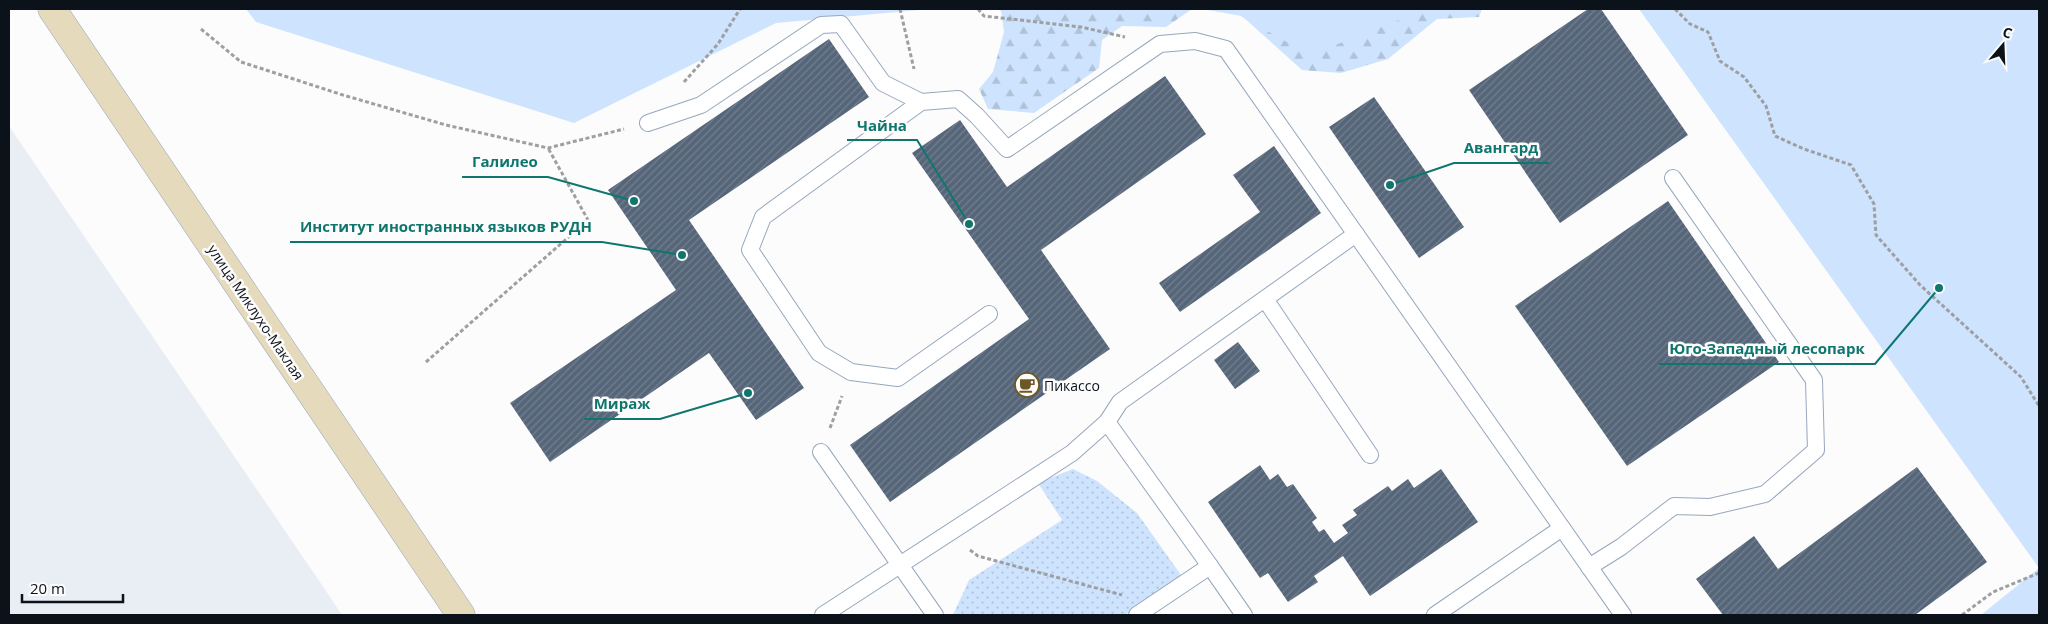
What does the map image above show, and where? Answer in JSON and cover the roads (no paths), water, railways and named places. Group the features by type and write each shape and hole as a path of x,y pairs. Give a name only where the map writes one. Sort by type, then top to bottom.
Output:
{"main road":[{"name":"улица Миклухо-Маклая","path":"52,9 461,615"}],"lane":[{"path":"648,123 701,105 821,25 841,24 883,83 921,102 958,99 977,116 1007,149 1160,44 1195,41 1226,49 1623,615"},
{"path":"921,102 763,217 750,250 819,354 851,372 898,378 990,314"},
{"path":"1589,567 1621,546 1674,506 1710,507 1765,494 1816,450 1814,380 1673,178"},
{"path":"823,615 948,532 1072,454 1107,422 1120,402 1356,234"},
{"path":"1265,299 1370,455"},
{"path":"1107,422 1244,615"},
{"path":"821,452 935,615"},
{"path":"1435,615 1562,528"},
{"path":"1137,615 1210,566"}],"place":[{"name":"Авангард","path":"1390,185"},
{"name":"Галилео","path":"634,201"},
{"name":"Чайна","path":"969,224"},
{"name":"Институт иностранных языков РУДН","path":"682,255"},
{"name":"Юго-Западный лесопарк","path":"1939,288"},
{"name":"Пикассо","path":"1027,385"},
{"name":"Мираж","path":"748,393"}]}
